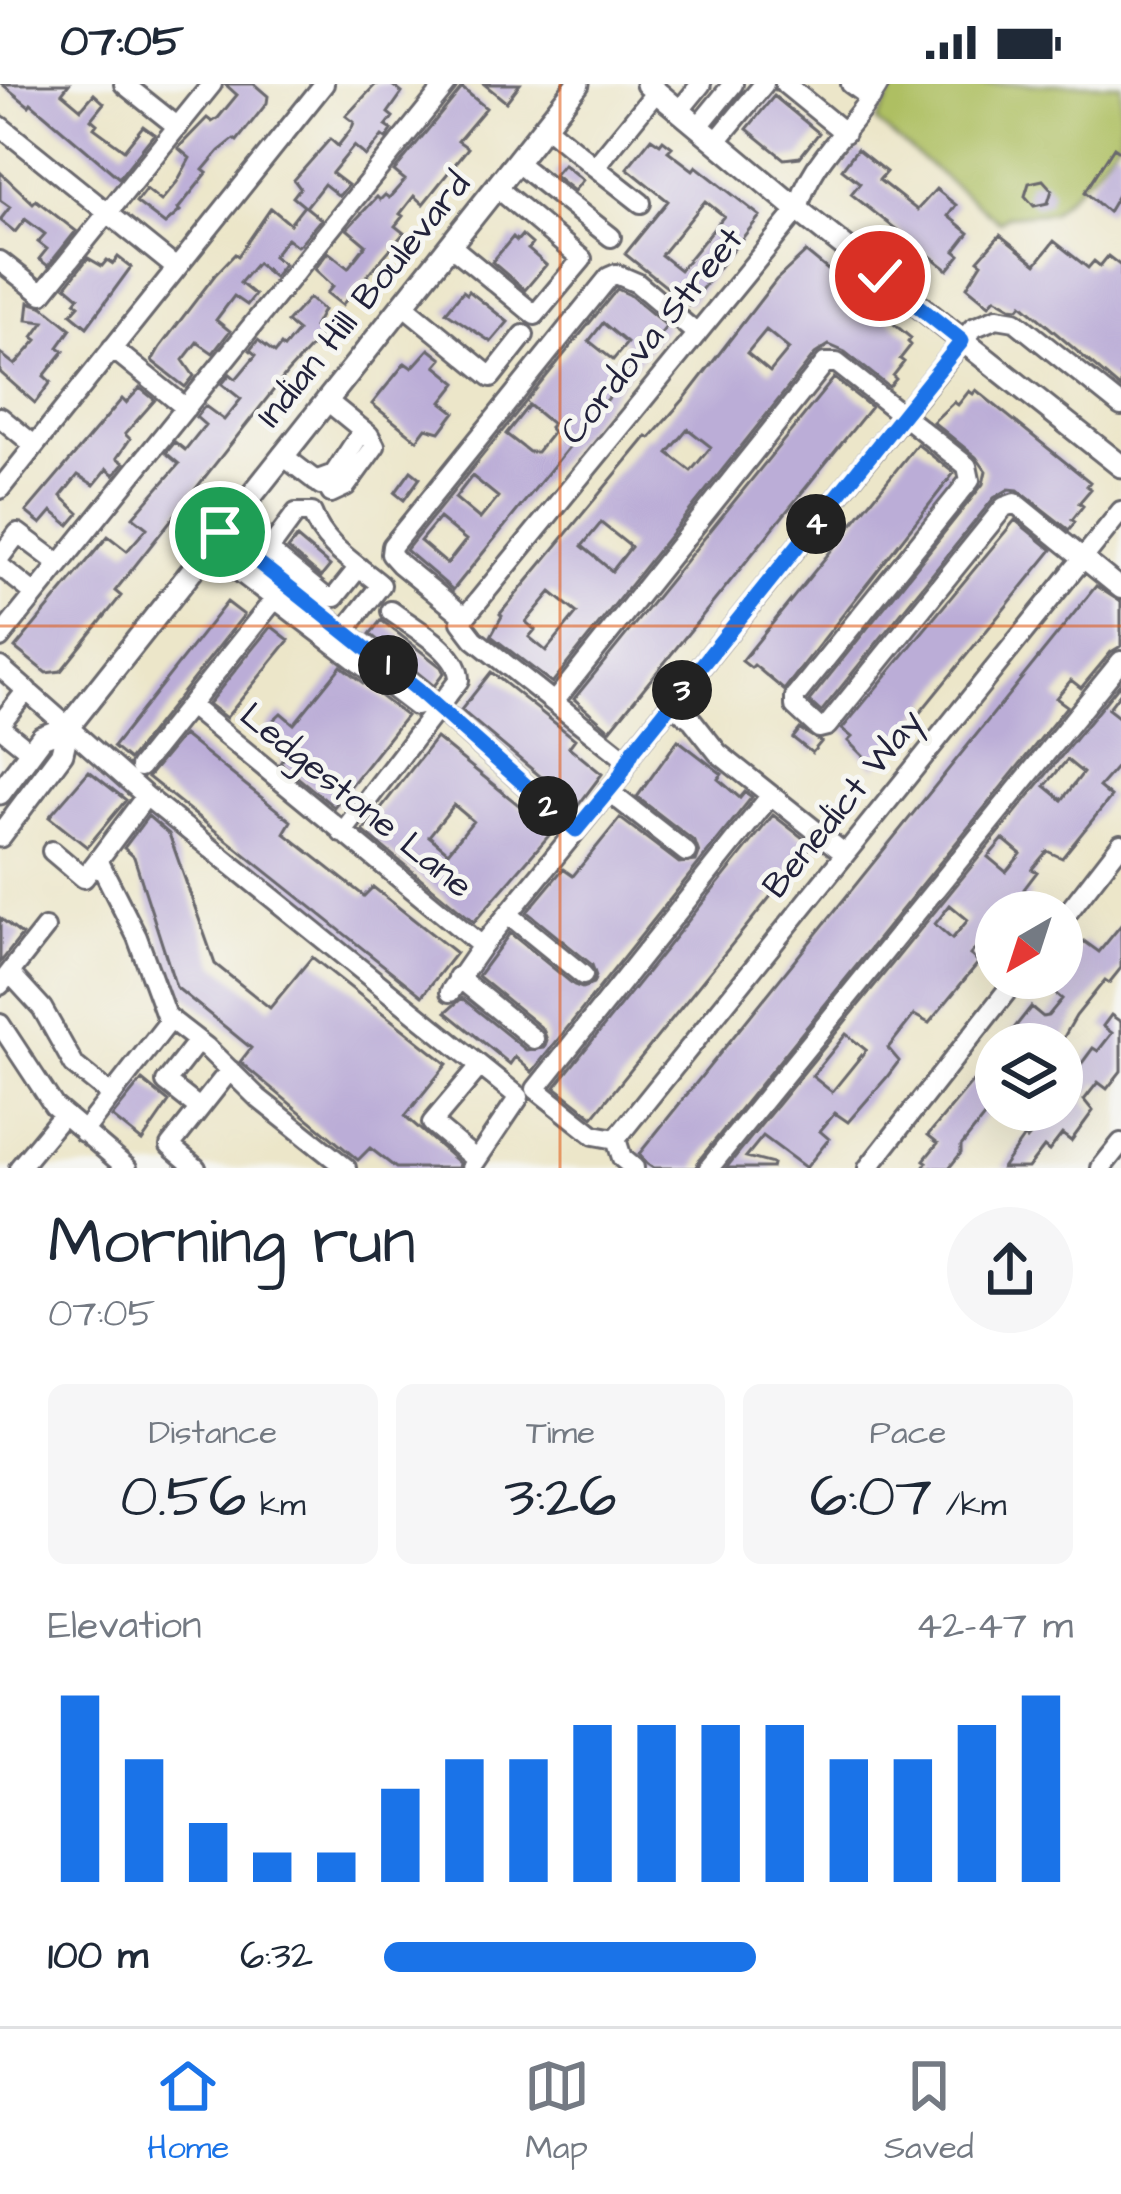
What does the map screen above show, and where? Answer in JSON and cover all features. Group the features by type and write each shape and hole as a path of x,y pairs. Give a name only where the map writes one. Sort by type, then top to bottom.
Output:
{"main road":[{"name":"Indian Hill Boulevard","path":"68,727 578,84"},
{"path":"651,88 1121,466"},
{"path":"0,793 42,737 68,727"},
{"path":"0,836 62,752 68,727"}],"street":[{"path":"124,84 178,127"},
{"path":"0,261 42,294 212,84"},
{"path":"3,627 35,594 447,84"},
{"path":"679,111 701,84"},
{"path":"707,134 733,84"},
{"path":"707,134 764,84"},
{"path":"785,84 845,133"},
{"path":"851,84 875,91"},
{"path":"0,489 313,88"},
{"path":"596,167 651,88"},
{"name":"Cordova Street","path":"463,620 798,210 803,185 875,91"},
{"path":"0,126 176,268"},
{"path":"545,126 640,203"},
{"path":"516,162 611,236"},
{"path":"450,245 536,315 582,259 496,187"},
{"path":"630,756 474,639 463,620 400,564 392,546 609,277 622,274 697,334"},
{"path":"402,304 491,376 524,335"},
{"path":"534,1039 454,985 608,791 671,703 962,341 982,323 997,318 1015,321 1121,406"},
{"path":"112,347 186,408"},
{"path":"554,702 825,363 837,363 968,466 970,480 795,697 795,706 819,728 827,726 1004,507 1015,503 1121,589"},
{"path":"282,455 335,496 348,484 375,446 326,400"},
{"path":"0,417 34,445"},
{"path":"314,481 334,474 359,427"},
{"name":"Benedict Way","path":"616,1139 1121,511"},
{"path":"339,637 381,585 319,533 312,513 296,513 271,547 274,555 325,597 335,597 359,567"},
{"path":"35,594 0,562 18,533 58,563"},
{"path":"214,540 274,600 339,637"},
{"path":"214,540 339,637 418,690 576,830"},
{"name":"Ledgestone Lane","path":"140,767 274,600"},
{"path":"342,833 432,706 456,685 459,670 451,658 391,610"},
{"path":"709,1168 1121,661"},
{"path":"0,667 146,796 519,1097 473,1163 432,1124 480,1066"},
{"path":"27,690 0,725 31,752"},
{"path":"671,703 692,720 718,753 845,854"},
{"name":"Ledgestone Lane","path":"190,706 482,946"},
{"path":"608,791 686,852"},
{"path":"634,1168 622,1158 616,1139 594,1135 536,1089 771,795"},
{"path":"52,851 84,878 146,796"},
{"path":"1083,893 1121,844"},
{"path":"98,860 171,1019 292,1127 346,1168"},
{"path":"508,914 583,975"},
{"path":"45,928 5,979 42,1008 74,1065 111,1095"},
{"path":"868,1168 1000,999"},
{"path":"83,1132 171,1019"},
{"path":"1,1027 63,1115 128,1168"},
{"path":"198,1041 166,1082 199,1108"},
{"path":"196,1168 170,1146 230,1070"},
{"path":"19,1168 63,1115"},
{"path":"1101,1168 1121,1143"}],"green space":[{"path":"897,84 1121,84 1121,136 1052,212 1006,216 999,222 876,122"}],"building":[{"path":"2,84 69,84 62,93 81,109 94,94 104,103 91,119 97,124 94,128 124,150 143,126 154,134 119,178"},
{"path":"225,84 254,84 268,96 267,103 237,141 219,151 180,211 165,224 136,202 146,189 161,201 177,182 190,158 178,148 207,118 212,122 218,118 237,95"},
{"path":"376,84 391,84 402,93 388,113 393,117 386,126 392,130 366,156 354,146 332,173 348,185 339,196 324,184 306,207 321,219 297,246 287,238 273,256 284,264 274,277 257,263 240,283 255,295 247,305 234,296 216,320 230,331 213,353 197,342 183,360 194,376 185,387 152,361 160,347 215,275 238,256 271,208 290,224 304,206 293,197 300,188 294,180 330,139 338,146 354,122 346,116"},
{"path":"484,84 520,84 506,102"},
{"path":"462,88 486,108 458,141 468,148 423,204 414,196 395,226 404,233 342,305 327,293 333,286 315,269 328,252 348,268 366,245 347,229 377,197 389,198 405,180 394,171"},
{"path":"774,96 819,133 800,157 784,159 747,129"},
{"path":"651,138 660,144 663,140 672,147 668,151 693,170 696,166 760,216 689,305 625,254 668,201 627,168","holes":["705,201 724,216 680,270 661,255"]},
{"path":"1114,147 1121,152 1121,190 1108,212 1085,192"},
{"path":"857,149 886,172 879,180 917,210 936,189 956,205 948,216 969,233 948,270 851,194 860,183 842,169"},
{"path":"563,164 583,180 574,191 554,175"},
{"path":"0,172 33,203 36,200 76,231 48,266 39,259 47,249 38,242 45,234 25,219 15,232 0,220 10,207 0,200"},
{"path":"1043,180 1052,190 1048,203 1034,206 1025,196 1029,183"},
{"path":"522,235 532,244 528,249 546,265 525,290 492,262 513,237 517,241"},
{"path":"1000,235 1036,264 1054,241 1088,268 1094,261 1100,266 1108,256 1121,266 1121,389 1022,304 1011,307 995,298 989,305 967,287 982,263 978,260"},
{"path":"806,252 911,338 900,359 904,362 893,376 896,379 889,387 829,345 815,354 552,683 491,636 500,614 647,436 685,398 776,280","holes":["766,330 789,349 770,372 747,353","688,429 711,447 691,471 668,453","601,523 631,547 612,571 582,546","551,592 577,613 546,651 529,637 535,630 526,622"]},
{"path":"118,257 131,267 87,327 71,314 79,297 66,286 88,258 102,266 107,260 113,264"},
{"path":"617,289 667,326 453,590 406,550","holes":["603,323 627,343 613,360 589,341","529,405 552,424 553,432 537,452 529,452 506,434","472,476 498,497 480,519 455,498","439,518 466,540 447,564 420,541"]},
{"path":"463,291 508,322 491,342 446,312"},
{"path":"309,298 323,310 314,327 323,334 115,591 121,596 61,671 46,673 15,648 108,536 127,551 147,528 133,517 179,464 166,453 175,442 185,450 205,425 196,417 205,406 224,420 241,399 222,384 230,374 236,379 256,355 250,350 258,340 275,353 281,345 284,348 298,331 287,322"},
{"path":"29,302 44,307 71,329 58,347 64,351 44,376 51,382 35,403 0,372 0,353 15,365 37,340 33,337 44,322 27,320"},
{"path":"429,349 442,359 436,366 457,383 442,402 455,412 440,432 426,428 417,440 372,404 405,363 412,368"},
{"path":"834,378 871,407 610,730 574,699"},
{"path":"140,388 155,400 125,434 130,439 117,458 124,463 114,475 107,469 94,485 78,475 61,496 79,513 69,525 52,511 41,524 26,512 122,399 126,403"},
{"path":"976,390 1090,482 1091,489 1079,503 1083,506 1069,530 1018,490 1009,489 994,498 821,712 809,701 983,484 986,471 976,457 933,422"},
{"path":"917,444 954,473 784,690 742,661"},
{"path":"411,471 420,478 404,500 395,493"},
{"path":"1015,520 1052,550 875,768 842,729"},
{"path":"297,538 330,566 321,577 288,549"},
{"path":"1096,586 1121,602 1121,646 1081,688 1071,680 1056,698 1067,706 696,1168 647,1164 639,1154"},
{"path":"227,602 244,615 129,760 113,747"},
{"path":"381,620 441,667 444,673 434,686 370,634"},
{"path":"271,626 289,640 226,718 208,704"},
{"path":"341,666 406,716 334,807 280,763 292,747 266,727 281,713 294,724"},
{"path":"491,672 575,739 569,747 602,774 577,807 461,710"},
{"path":"1120,684 1121,692 1108,709 1121,719 1121,762 1099,787 1111,797 1062,858 1047,851 1032,869 1037,872 1026,891 975,891 975,949 970,955 975,967 929,1023 914,1015 888,1048 899,1061 848,1122 835,1113 820,1131 829,1139 806,1168 763,1136 746,1157 773,1164 772,1168 726,1168","holes":["1067,760 1083,773 1062,800 1045,786","1003,839 1021,854 1006,872 988,857","950,905 968,920 952,939 935,924","846,1034 866,1050 832,1092 812,1076"]},
{"path":"800,729 821,742 812,753 793,738"},
{"path":"183,735 291,821 284,833 364,896 373,887 456,953 422,996 148,777"},
{"path":"436,738 552,832 474,922 363,831","holes":["454,805 473,821 448,852 429,836"]},
{"path":"678,740 722,774 718,779 740,798 745,792 752,797 532,1072 515,1057 510,1064 446,1012 462,998 526,1050 544,1048 543,1029 478,976 510,933 574,985 593,984 592,965 527,912 563,869 573,876 620,818 679,863 696,861 695,842 637,797"},
{"path":"89,771 126,800 87,847 49,817"},
{"path":"773,815 812,845 593,1117 555,1087"},
{"path":"148,816 169,834 215,964 270,1008 312,957 447,1064 405,1116 459,1163 458,1168 396,1168 370,1148 358,1160 240,1062 251,1048 176,987 134,857 124,848"},
{"path":"0,918 22,935 0,963"},
{"path":"1121,925 1121,968 1109,983 1105,980 1072,1023 1018,1023 1031,1007 1043,1017 1062,999 1083,999 1083,942 1099,952"},
{"path":"1111,1015 1121,1022 1121,1071 1107,1089 1098,1082 1084,1100 1093,1111 1083,1125 1083,1062 1112,1033 1103,1026"},
{"path":"975,1079 975,1128 949,1168 923,1168 938,1143 928,1135"},
{"path":"142,1080 169,1102 142,1141 112,1117"},
{"path":"1035,1131 1078,1131 1071,1141 1062,1134 1049,1151 1044,1147 1028,1168 1002,1168 1024,1137 1027,1140"}],"route":[{"path":"220,532 418,690 576,830 619,778 633,751 962,341 880,276"}]}
